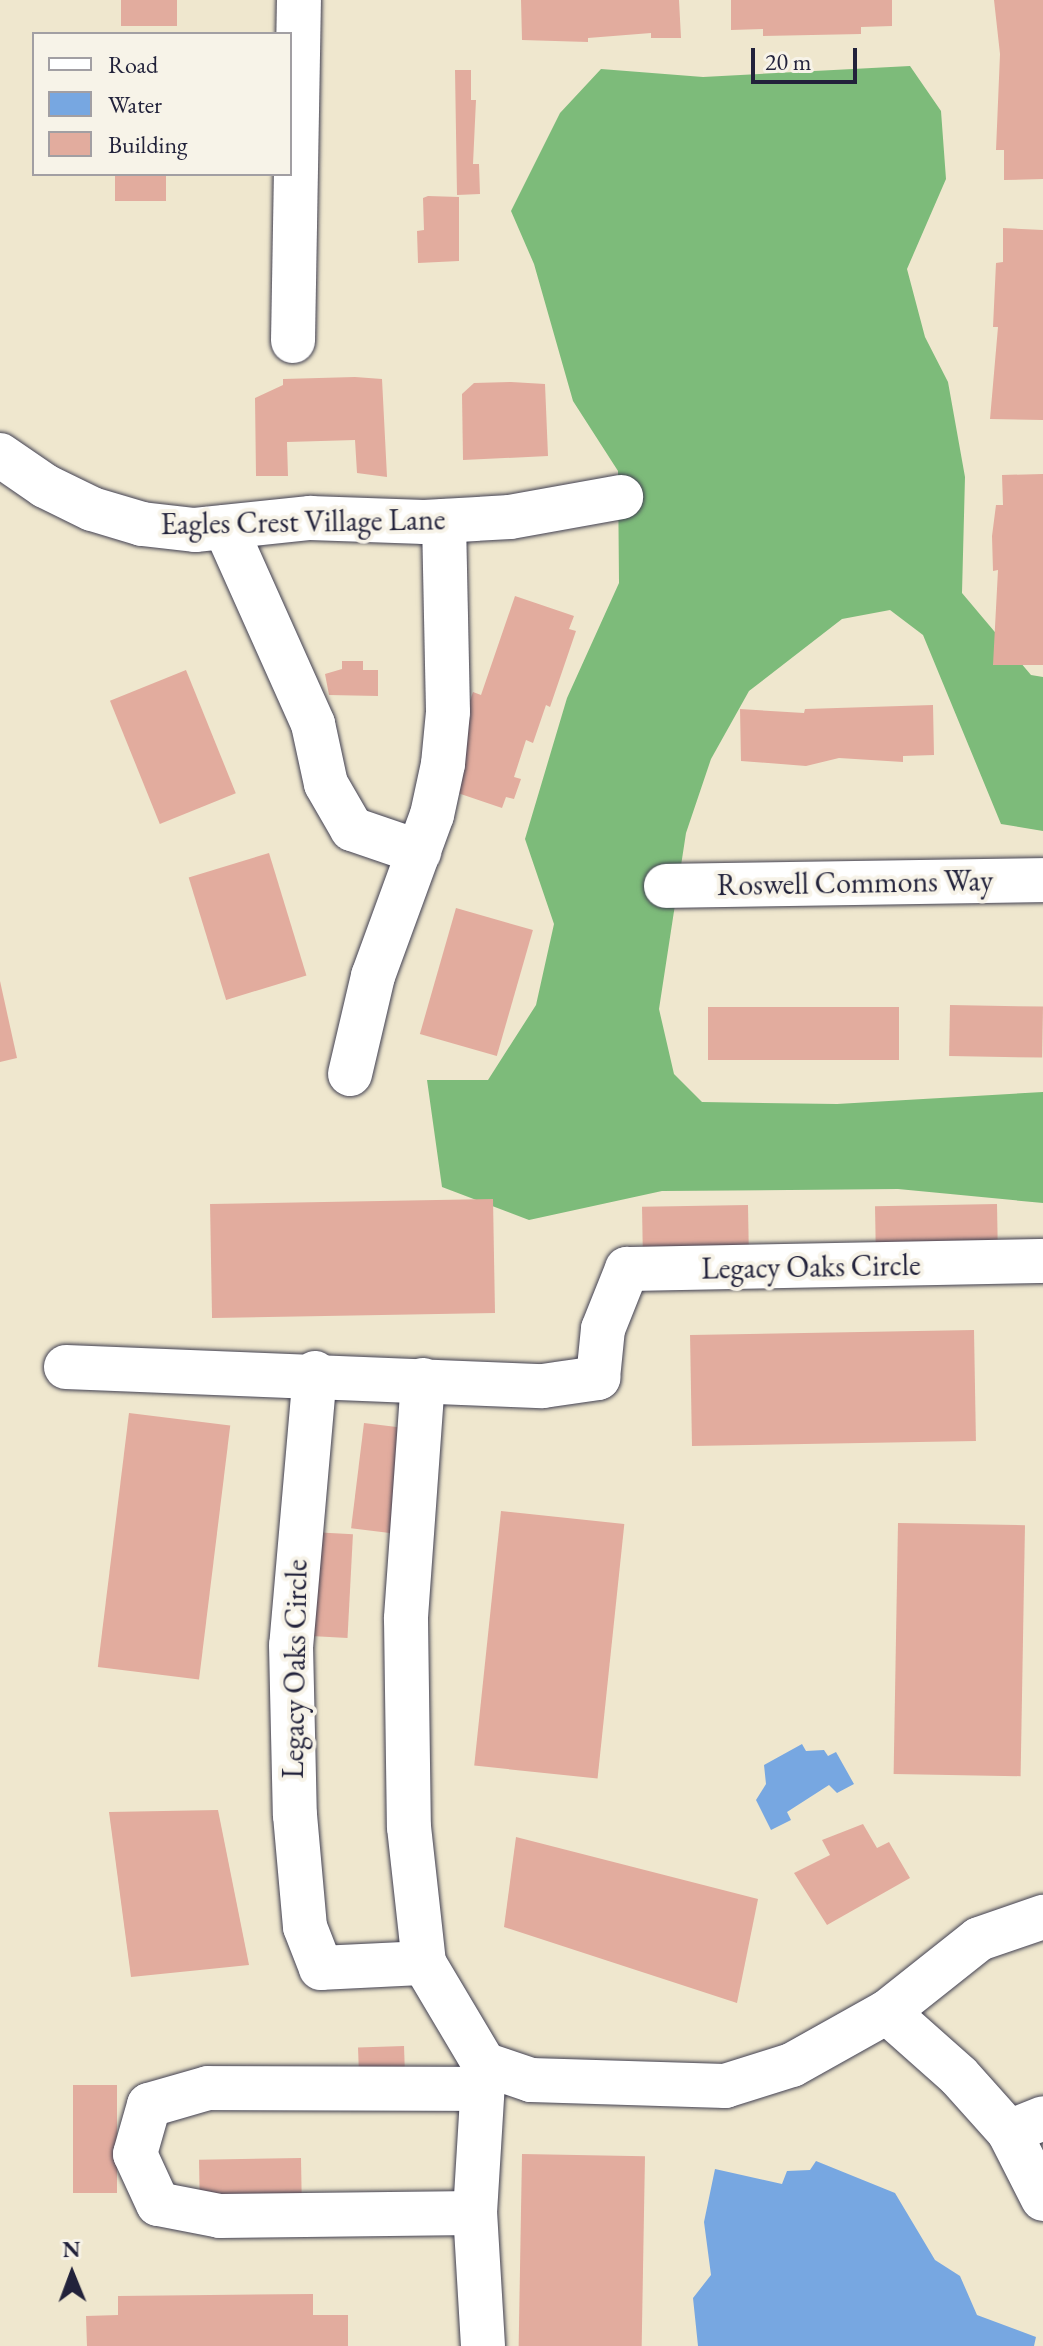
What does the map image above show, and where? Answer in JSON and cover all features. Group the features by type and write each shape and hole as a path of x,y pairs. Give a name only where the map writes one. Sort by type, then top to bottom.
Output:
{"street":[{"path":"293,341 299,0"},
{"name":"Eagles Crest Village Lane","path":"0,455 45,486 92,509 142,524 225,527 310,518 444,521 510,517 621,497"},
{"path":"350,1074 373,976 419,852 443,764 448,712 444,521"},
{"path":"225,527 313,724 326,784 352,829 419,852"},
{"name":"Roswell Commons Way","path":"666,886 1043,880"},
{"name":"Legacy Oaks Circle","path":"424,1963 321,1968 305,1927 295,1815 291,1645 315,1373 543,1386 598,1378 603,1329 627,1269 1043,1261"},
{"path":"66,1367 315,1373"},
{"path":"423,1380 406,1619 409,1827 424,1963 482,2077 475,2213 483,2346"},
{"path":"475,2213 220,2216 158,2204 135,2154 149,2105 208,2088 482,2077 725,2086 792,2065 887,2012 979,1939 1043,1917"},
{"path":"887,2012 959,2076 1026,2125 1043,2199"}],"green space":[{"path":"910,66 941,111 946,179 907,269 925,337 948,382 965,477 962,593 1031,675 1043,677 1043,831 1001,824 923,635 890,610 842,619 749,691 711,759 686,833 659,1009 674,1074 702,1102 837,1104 1043,1092 1043,1203 898,1189 662,1191 529,1220 442,1187 427,1080 488,1080 536,1005 554,924 525,839 567,698 619,583 618,471 573,401 534,264 511,211 560,113 601,69 703,77"}],"water":[{"path":"802,1744 806,1751 824,1750 828,1756 836,1752 854,1784 837,1793 829,1785 787,1812 791,1820 771,1830 756,1800 766,1784 764,1765"},
{"path":"816,2161 895,2193 935,2260 960,2276 977,2315 1036,2337 1034,2346 698,2346 693,2298 711,2275 704,2222 715,2169 782,2184 787,2171 810,2170"}],"building":[{"path":"121,0 177,0 177,26 121,26"},
{"path":"521,0 679,0 681,38 651,38 651,33 588,38 588,42 522,40"},
{"path":"731,0 892,0 892,26 861,27 861,34 763,36 763,29 731,30"},
{"path":"994,0 1043,0 1043,179 1004,180 1004,150 996,150 1000,54"},
{"path":"455,70 471,70 471,100 476,100 473,164 479,164 480,194 457,195"},
{"path":"115,176 166,176 166,201 115,201"},
{"path":"459,197 459,261 418,263 417,231 424,230 423,198"},
{"path":"1003,228 1043,230 1043,420 990,419 998,327 993,327 996,263 1003,262"},
{"path":"283,379 382,379 387,477 357,473 355,440 287,442 288,476 256,476 255,398 283,385"},
{"path":"474,383 545,384 548,456 463,460 462,394"},
{"path":"1043,474 1043,665 993,665 998,570 993,571 992,536 996,505 1003,505 1002,475"},
{"path":"515,596 574,616 569,629 576,631 550,707 546,705 533,743 526,740 514,777 521,779 514,799 506,797 502,808 440,787 473,692 481,695"},
{"path":"342,661 363,661 363,670 378,670 378,696 329,695 325,674 342,669"},
{"path":"186,670 236,793 160,824 110,701"},
{"path":"933,705 934,755 903,756 903,762 839,758 806,766 741,761 740,709 804,713 805,709"},
{"path":"269,853 306,975 226,1000 189,878"},
{"path":"456,908 533,930 497,1056 420,1034"},
{"path":"0,981 17,1058 0,1062"},
{"path":"950,1005 1043,1007 1042,1058 949,1056"},
{"path":"708,1007 899,1007 899,1060 708,1060"},
{"path":"493,1199 495,1313 212,1318 210,1204"},
{"path":"997,1204 998,1247 876,1249 875,1206"},
{"path":"748,1205 749,1249 643,1251 642,1207"},
{"path":"974,1330 976,1441 692,1446 690,1335"},
{"path":"129,1413 230,1425 199,1680 98,1667"},
{"path":"364,1423 405,1428 392,1533 351,1528"},
{"path":"501,1511 624,1524 598,1779 474,1766"},
{"path":"898,1523 1025,1525 1021,1776 894,1774"},
{"path":"312,1532 353,1534 348,1638 307,1636"},
{"path":"218,1810 249,1965 131,1977 109,1812"},
{"path":"863,1824 877,1848 889,1842 910,1878 827,1925 794,1873 830,1855 822,1840"},
{"path":"516,1837 758,1899 737,2003 504,1927"},
{"path":"404,2046 405,2077 359,2079 358,2048"},
{"path":"73,2085 117,2085 117,2193 73,2193"},
{"path":"522,2154 645,2156 642,2346 519,2346"},
{"path":"301,2158 302,2197 200,2199 199,2160"},
{"path":"313,2294 313,2315 348,2315 348,2346 87,2346 86,2316 118,2315 118,2296"}]}
